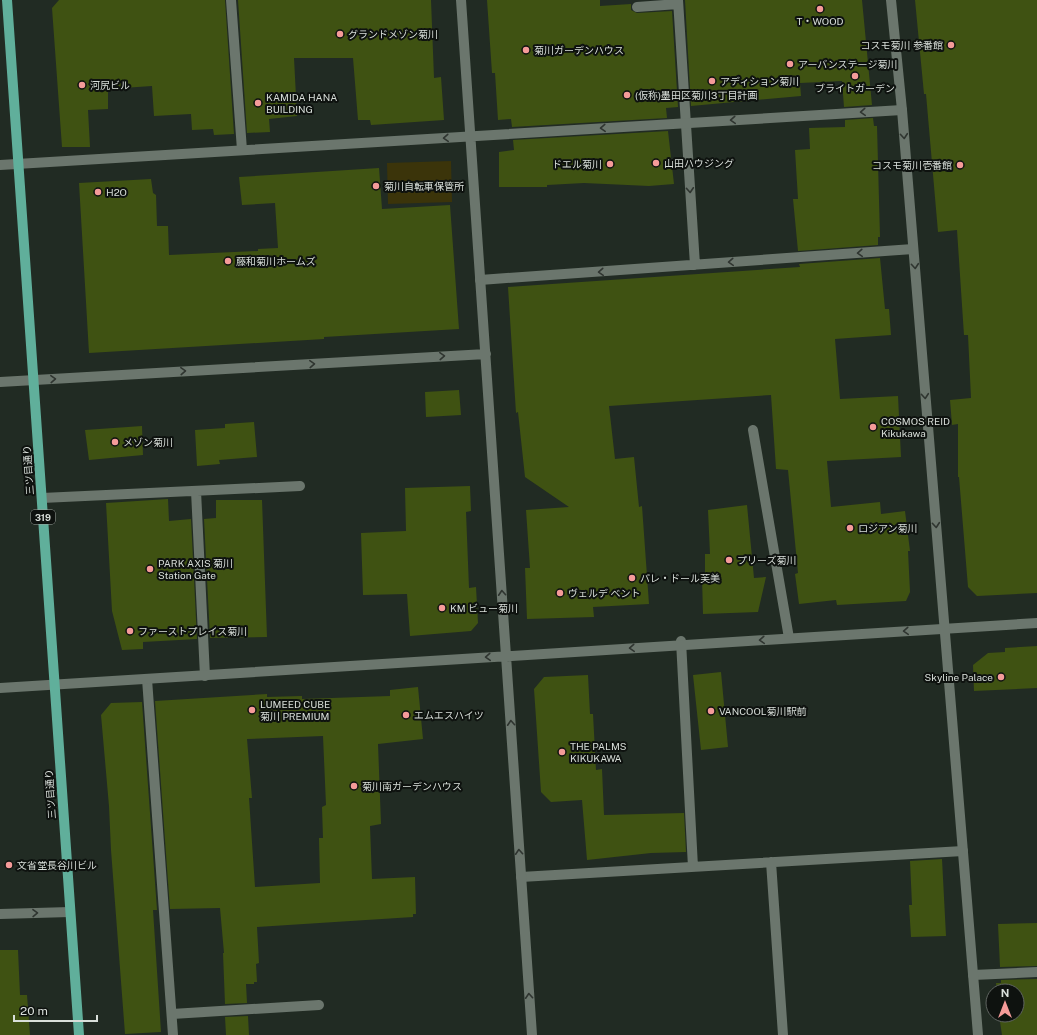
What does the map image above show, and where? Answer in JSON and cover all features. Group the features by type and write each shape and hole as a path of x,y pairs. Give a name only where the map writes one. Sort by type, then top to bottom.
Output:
{"main road":[{"name":"三ツ目通り","path":"7,0 79,1035"}],"street":[{"path":"232,0 242,150"},
{"path":"461,0 532,1035"},
{"path":"891,0 902,110 978,1035"},
{"path":"637,7 678,2 695,265"},
{"path":"0,165 902,110"},
{"path":"480,280 913,249"},
{"path":"0,382 486,354"},
{"path":"753,430 789,638"},
{"path":"42,498 300,486"},
{"path":"196,492 205,676"},
{"path":"0,688 205,676 682,643 1037,623"},
{"path":"682,643 693,867"},
{"path":"147,679 173,1035"},
{"path":"521,877 963,851"},
{"path":"771,862 783,1035"},
{"path":"0,914 70,912"},
{"path":"973,975 1037,972"},
{"path":"172,1014 319,1005"}],"shaded area":[{"path":"451,161 452,202 388,204 387,163"}],"building":[{"path":"59,0 225,0 234,134 214,135 213,129 192,130 191,114 154,116 152,86 108,89 108,109 88,110 90,147 62,147 52,8"},
{"path":"238,0 431,0 434,78 441,77 444,120 371,125 370,120 358,120 353,58 294,58 297,116 269,119 270,132 247,133"},
{"path":"487,0 600,0 600,6 631,4 631,10 637,13 672,11 678,107 666,108 667,118 512,127 511,119 498,120 495,73 492,73"},
{"path":"685,0 862,0 872,105 844,107 842,81 800,83 801,96 691,106"},
{"path":"915,0 1037,0 1037,593 977,596 968,587 958,477 958,424 952,425 950,400 971,398 968,335 964,335 957,230 938,232 926,94 924,94"},
{"path":"873,118 874,126 877,126 880,237 878,237 878,245 798,251 793,199 798,199 795,150 810,149 809,128 845,127 845,120"},
{"path":"668,131 674,184 649,186 584,183 547,185 547,187 499,187 499,152 514,150 513,140"},
{"name":"藤和菊川ホームズ","path":"379,168 382,209 450,205 459,329 324,337 324,339 89,353 79,183 151,179 153,193 156,195 157,226 168,226 169,255 258,251 258,249 278,248 275,203 242,205 239,177"},
{"path":"880,258 885,309 889,309 891,335 835,339 840,399 898,396 901,457 827,461 831,507 880,502 881,514 905,511 910,551 908,551 910,592 906,601 837,605 836,600 799,604 795,574 798,573 788,470 776,469 771,395 609,406 615,459 634,457 639,507 642,506 649,604 593,607 594,617 527,619 525,568 530,568 526,510 569,507 525,477 518,412 516,413 508,287 800,267 799,264"},
{"path":"459,390 461,415 426,417 425,392"},
{"path":"254,422 257,457 219,460 220,464 197,466 195,430 225,428 225,424"},
{"name":"メゾン菊川","path":"142,426 143,455 89,460 85,430"},
{"path":"470,486 471,511 466,512 469,588 476,587 478,623 471,631 410,636 407,594 363,595 361,533 406,531 405,488"},
{"name":"PARK AXIS 菊川 Station Gate","path":"168,499 169,521 191,519 197,639 143,642 143,649 122,650 112,611 106,503"},
{"path":"216,500 262,500 267,637 210,638 204,519 216,518"},
{"name":"プリーズ菊川","path":"747,505 754,578 766,577 758,612 703,614 702,577 705,577 705,554 710,554 708,510"},
{"name":"Skyline Palace","path":"1037,646 1037,688 974,691 973,665 988,653 1005,652 1005,648"},
{"name":"VANCOOL菊川駅前","path":"721,672 728,747 701,750 693,675"},
{"path":"588,675 590,714 593,714 596,770 602,769 604,815 684,813 686,852 651,853 587,860 582,800 551,802 541,792 534,689 544,677"},
{"path":"418,687 423,739 378,744 381,824 370,826 372,879 415,877 416,914 413,914 413,917 257,927 259,963 256,964 257,982 254,982 254,984 246,984 247,1003 225,1004 224,953 220,908 170,909 155,701 267,694 267,697 302,696 302,699 390,696 390,690","holes":["323,736 326,805 322,807 323,838 319,838 320,883 255,887 249,798 252,798 247,739"]},
{"path":"142,702 157,910 153,910 161,1032 125,1034 101,715 111,703"},
{"path":"942,859 946,936 911,937 909,905 912,905 910,861"},
{"path":"1037,923 1037,966 1000,967 998,924"},
{"path":"0,950 18,950 20,995 27,995 30,1035 0,1035"},
{"path":"1037,979 1037,1035 1002,1035 1000,1023 1025,1023 1025,983 1001,983 1001,980"},
{"path":"248,1016 249,1035 226,1035 225,1017"}],"place":[{"name":"T・WOOD","path":"820,9"},
{"name":"グランドメゾン菊川","path":"340,34"},
{"name":"コスモ菊川 参番館","path":"951,45"},
{"name":"菊川ガーデンハウス","path":"526,50"},
{"name":"アーバンステージ菊川","path":"790,64"},
{"name":"ブライトガーデン","path":"855,76"},
{"name":"アディション菊川","path":"712,81"},
{"name":"河尻ビル","path":"82,85"},
{"name":"(仮称)墨田区菊川3丁目計画","path":"627,95"},
{"name":"KAMIDA HANA BUILDING","path":"258,103"},
{"name":"山田ハウジング","path":"656,163"},
{"name":"ドエル菊川","path":"610,164"},
{"name":"コスモ菊川壱番館","path":"960,165"},
{"name":"菊川自転車保管所","path":"376,186"},
{"name":"H2O","path":"98,192"},
{"name":"藤和菊川ホームズ","path":"228,261"},
{"name":"COSMOS REID Kikukawa","path":"873,427"},
{"name":"メゾン菊川","path":"115,442"},
{"name":"ロジアン菊川","path":"850,528"},
{"name":"プリーズ菊川","path":"729,560"},
{"name":"PARK AXIS 菊川 Station Gate","path":"150,569"},
{"name":"パレ・ドール芙美","path":"632,578"},
{"name":"ヴェルデ ベント","path":"560,593"},
{"name":"KM ビュー菊川","path":"442,608"},
{"name":"ファーストプレイス菊川","path":"130,631"},
{"name":"Skyline Palace","path":"1001,677"},
{"name":"LUMEED CUBE 菊川 PREMIUM","path":"252,710"},
{"name":"VANCOOL菊川駅前","path":"711,711"},
{"name":"エムエスハイツ","path":"406,715"},
{"name":"THE PALMS KIKUKAWA","path":"562,752"},
{"name":"菊川南ガーデンハウス","path":"354,786"},
{"name":"文省堂長谷川ビル","path":"9,865"}]}
